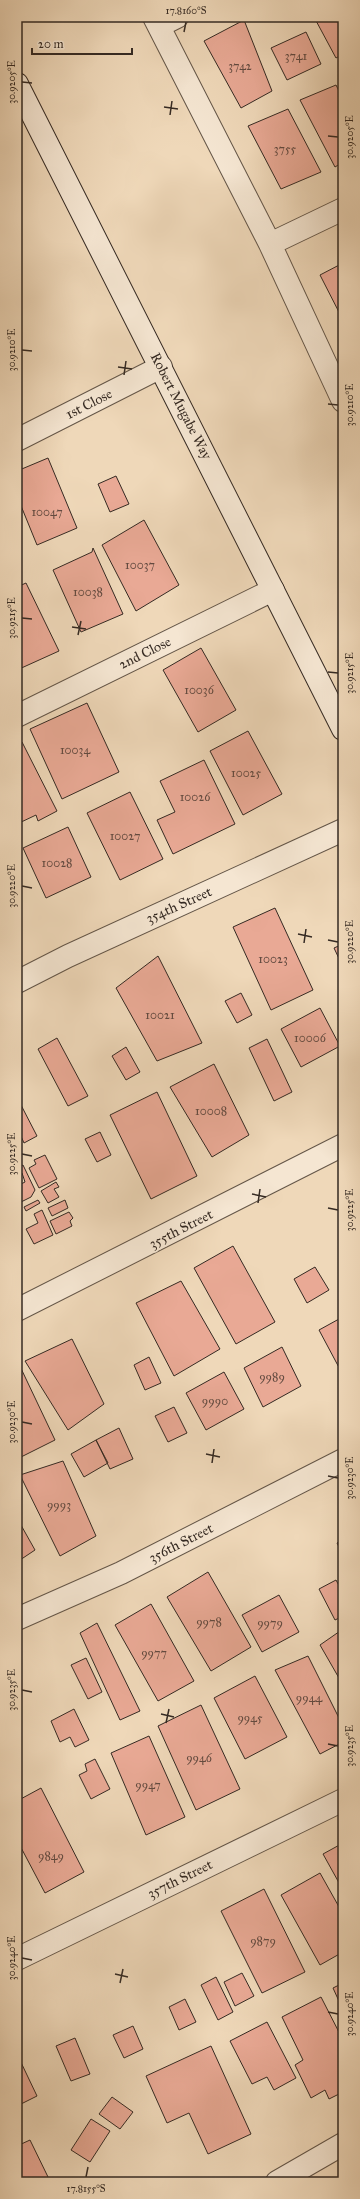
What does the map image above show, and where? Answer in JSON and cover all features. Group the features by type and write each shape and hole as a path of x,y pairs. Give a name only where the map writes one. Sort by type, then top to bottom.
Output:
{"street":[{"path":"163,20 343,401"},
{"name":"Robert Mugabe Way","path":"17,84 343,729"},
{"path":"270,244 343,208"},
{"name":"1st Close","path":"17,440 161,367"},
{"name":"2nd Close","path":"17,716 273,590"},
{"name":"354th Street","path":"17,982 68,956 343,830"},
{"name":"355th Street","path":"17,1310 343,1145"},
{"name":"356th Street","path":"17,1619 122,1573 343,1460"},
{"name":"357th Street","path":"17,1959 343,1800"},
{"path":"277,2182 343,2144"}],"building":[{"path":"314,17 343,17 343,54 336,58"},
{"path":"244,20 272,91 241,108 204,41"},
{"path":"306,32 321,64 287,80 271,48"},
{"path":"336,85 343,99 343,162 335,167 300,100"},
{"path":"288,109 321,172 281,189 248,126"},
{"path":"343,263 343,320 320,275"},
{"path":"48,458 77,528 37,545 17,496 17,471"},
{"path":"116,476 129,504 110,512 98,484"},
{"path":"144,520 179,585 136,611 102,545"},
{"path":"93,548 123,614 81,632 53,570 92,552"},
{"path":"26,583 59,651 17,670 17,587"},
{"path":"201,648 236,710 198,732 163,670"},
{"path":"87,703 119,772 62,799 30,729"},
{"path":"248,731 282,794 243,815 210,751"},
{"path":"22,742 57,811 38,821 36,815 17,824 17,744"},
{"path":"204,760 235,824 173,854 157,820 175,812 160,781"},
{"path":"130,792 163,859 120,880 87,813"},
{"path":"68,827 91,877 46,898 23,848"},
{"path":"275,908 313,990 271,1010 233,927"},
{"path":"343,944 343,967 334,948"},
{"path":"158,956 202,1043 157,1061 116,988"},
{"path":"241,993 252,1015 237,1023 225,1001"},
{"path":"343,1003 343,1013 339,1006"},
{"path":"320,1008 340,1046 301,1067 281,1029"},
{"path":"57,1038 88,1096 68,1106 38,1049"},
{"path":"267,1039 292,1092 274,1101 249,1048"},
{"path":"126,1047 140,1072 126,1080 112,1056"},
{"path":"214,1064 249,1135 212,1157 170,1087"},
{"path":"157,1092 197,1176 151,1199 110,1115"},
{"path":"21,1105 37,1136 24,1143 20,1134 17,1135 17,1108"},
{"path":"100,1132 111,1155 97,1162 85,1139"},
{"path":"45,1155 57,1179 39,1188 29,1168 36,1164 34,1160"},
{"path":"23,1165 35,1190 31,1197 21,1202 17,1195 17,1190 19,1185 25,1182 22,1173 18,1173 22,1181 17,1183 17,1168"},
{"path":"56,1182 59,1187 54,1189 59,1197 48,1203 41,1191"},
{"path":"38,1200 40,1203 26,1211 24,1207"},
{"path":"65,1200 68,1208 52,1216 48,1208"},
{"path":"42,1210 53,1235 34,1244 26,1229 38,1223 34,1214"},
{"path":"69,1212 73,1218 70,1221 72,1226 56,1234 50,1221"},
{"path":"17,1240 21,1248 17,1250"},
{"path":"233,1246 275,1322 236,1344 194,1268"},
{"path":"315,1267 329,1290 307,1303 294,1279"},
{"path":"181,1281 220,1349 174,1376 136,1303"},
{"path":"339,1319 343,1326 343,1375 319,1330"},
{"path":"72,1339 104,1404 68,1430 25,1361"},
{"path":"282,1347 301,1386 263,1407 244,1368"},
{"path":"149,1357 161,1383 145,1390 134,1365"},
{"path":"17,1360 55,1440 17,1459"},
{"path":"224,1372 244,1409 206,1430 186,1393"},
{"path":"174,1407 187,1433 168,1442 155,1416"},
{"path":"119,1428 133,1459 110,1469 96,1440"},
{"path":"96,1440 108,1463 84,1477 71,1454"},
{"path":"63,1461 96,1536 60,1556 20,1475"},
{"path":"17,1518 35,1550 17,1562"},
{"path":"343,1539 343,1555 337,1543"},
{"path":"208,1572 251,1647 211,1671 167,1597"},
{"path":"336,1580 343,1593 343,1616 335,1620 319,1589"},
{"path":"279,1595 299,1632 262,1652 242,1615"},
{"path":"151,1604 194,1681 158,1701 115,1625"},
{"path":"97,1623 140,1711 120,1720 80,1633"},
{"path":"343,1629 343,1685 320,1645"},
{"path":"308,1656 343,1726 343,1742 320,1754 275,1670"},
{"path":"86,1658 102,1692 88,1699 71,1665"},
{"path":"255,1676 287,1737 245,1759 214,1698"},
{"path":"201,1705 240,1789 196,1810 158,1726"},
{"path":"74,1709 89,1740 75,1747 70,1737 60,1742 51,1721"},
{"path":"149,1736 185,1817 146,1835 111,1753"},
{"path":"95,1759 110,1789 91,1799 79,1775 87,1771 85,1764"},
{"path":"41,1788 84,1872 45,1893 17,1840 17,1801"},
{"path":"343,1843 343,1890 323,1854"},
{"path":"320,1873 343,1914 343,1952 320,1965 281,1895"},
{"path":"264,1889 305,1972 262,1993 221,1911"},
{"path":"242,1973 254,1996 235,2006 224,1982"},
{"path":"216,1977 233,2012 218,2020 201,1985"},
{"path":"343,1983 343,2010 333,1988"},
{"path":"321,1997 343,2040 343,2092 329,2099 325,2090 311,2098 295,2065 303,2060 282,2017"},
{"path":"185,1999 196,2022 179,2030 169,2007"},
{"path":"267,2022 296,2078 274,2090 267,2077 252,2084 230,2041"},
{"path":"133,2026 143,2049 124,2058 113,2035"},
{"path":"75,2038 90,2074 71,2081 56,2046"},
{"path":"211,2046 251,2134 208,2154 189,2113 167,2123 146,2076"},
{"path":"17,2054 37,2096 17,2106"},
{"path":"112,2097 133,2112 120,2129 99,2114"},
{"path":"91,2119 110,2131 90,2162 71,2150"},
{"path":"30,2140 49,2179 43,2182 17,2182 17,2146"}]}
